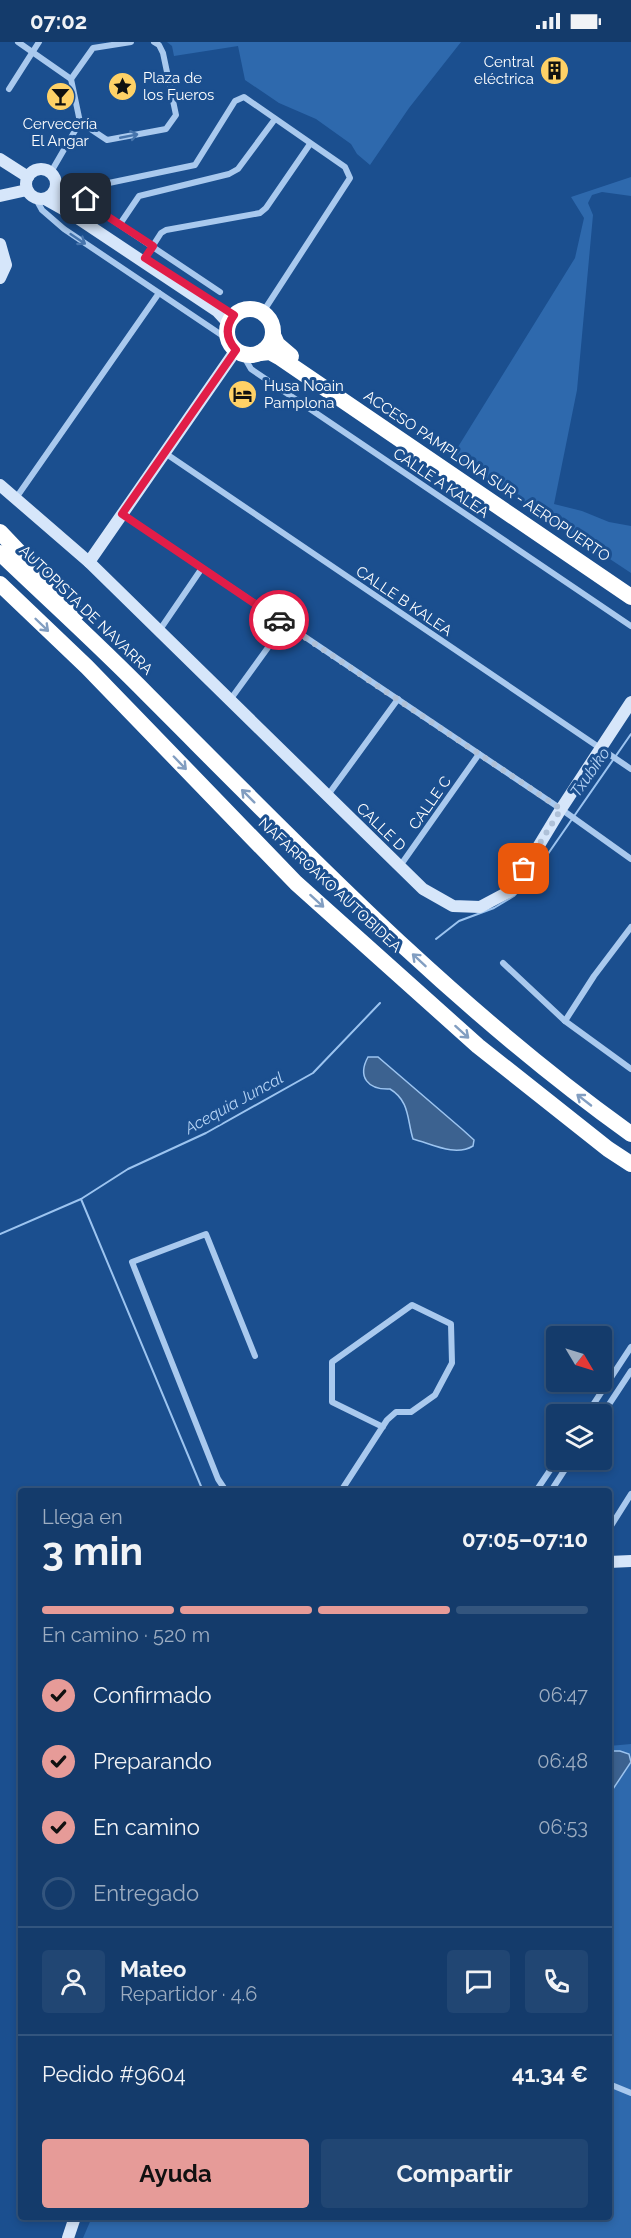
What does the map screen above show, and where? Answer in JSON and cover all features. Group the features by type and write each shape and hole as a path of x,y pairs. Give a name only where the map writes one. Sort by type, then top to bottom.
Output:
{"highway":[{"path":"263,312 248,309 239,339 266,348 273,335"},
{"name":"ACCESO PAMPLONA SUR - AEROPUERTO","path":"263,312 271,322 277,344 284,351 631,584"},
{"name":"ACCESO PAMPLONA SUR - AEROPUERTO","path":"239,339 279,357 631,597"},
{"path":"0,532 121,658 146,693"},
{"name":"AUTOPISTA DE NAVARRA","path":"0,554 146,693"},
{"name":"NAFARROAKO AUTOBIDEA","path":"0,584 87,667 296,883 478,1046 608,1149 631,1164"},
{"name":"NAFARROAKO AUTOBIDEA","path":"146,693 322,870 438,979 496,1030 587,1103 631,1134"},
{"path":"608,1149 631,1170"}],"street":[{"path":"18,42 71,79 80,122 51,172"},
{"path":"9,89 39,42"},
{"path":"71,79 93,48 131,42"},
{"path":"80,122 107,141 166,129 176,115 164,54 159,45 154,42"},
{"path":"220,292 90,205 86,199 86,189 89,186 195,165 235,101 244,98 345,167 350,175 350,182 263,312"},
{"path":"120,224 135,199 140,196 229,174 238,169 275,119"},
{"path":"145,258 161,233 166,230 260,213 266,208 310,144"},
{"path":"0,159 34,191 217,311 239,339"},
{"path":"55,191 56,181 51,172 38,169 34,191 42,210 64,229 159,293 239,339"},
{"path":"0,198 34,191 55,191 73,209 145,258 239,339"},
{"path":"0,244 6,265 0,278"},
{"path":"15,499 159,293"},
{"path":"89,562 239,339"},
{"name":"CALLE A KALEA","path":"239,339 251,369 631,626"},
{"name":"CALLE B KALEA","path":"164,453 631,769"},
{"name":"CALLE D","path":"0,485 89,562 423,889 453,906 480,907 512,890 561,809 605,752 631,702"},
{"path":"122,514 561,809 631,859"},
{"path":"159,631 202,568"},
{"path":"230,700 285,624"},
{"path":"327,795 398,699"},
{"name":"CALLE C","path":"400,867 479,754"},
{"path":"565,1021 594,976 631,927"},
{"path":"503,963 565,1021 631,1069"},
{"path":"223,1488 132,1262 206,1234 255,1356"},
{"path":"343,1488 382,1427 396,1412 411,1412 435,1395 452,1363 451,1324 412,1305 332,1362 332,1402 382,1427"},
{"path":"594,1404 631,1347"},
{"path":"609,1404 631,1371"},
{"path":"538,1488 550,1470"},
{"path":"554,1488 565,1470"},
{"path":"612,1523 631,1494"},
{"path":"612,1562 631,1561"},
{"path":"612,2085 631,2093"},
{"path":"68,2238 74,2220"}],"shaded area":[{"path":"167,42 461,42 409,108 370,165 357,154 351,144 316,119 279,103 245,80 238,46 174,56 172,46"},
{"path":"631,177 631,196 602,192 592,195 588,203 593,215 577,390 554,504 582,511 609,522 631,526 631,573 453,455 575,258 584,218 571,197"},
{"path":"368,1057 378,1057 474,1140 473,1146 451,1150 413,1139 407,1111 401,1099 390,1089 370,1085 364,1076"},
{"path":"631,1744 631,2238 83,2238 91,2220 612,2220 612,1746"},
{"path":"612,1751 629,1754 631,1762 612,1790"}],"waterway":[{"name":"Txubiko","path":"436,939 459,921 494,908 514,896 534,874 631,734"},
{"name":"Acequia Juncal","path":"0,1234 81,1199 128,1169 206,1133 313,1073 380,1003"},
{"name":"Acequia Juncal","path":"81,1199 202,1488"}],"way so far":[{"path":"279,620 561,809 524,869"}],"place":[{"name":"Central eléctrica","path":"555,71"},
{"name":"Plaza de los Fueros","path":"122,87"},
{"name":"Cervecería El Angar","path":"60,97"},
{"name":"Husa Noain Pamplona","path":"243,395"}],"route":[{"path":"86,199 90,205 153,246 145,258 234,315 227,335 236,350 122,514 279,620"}]}
